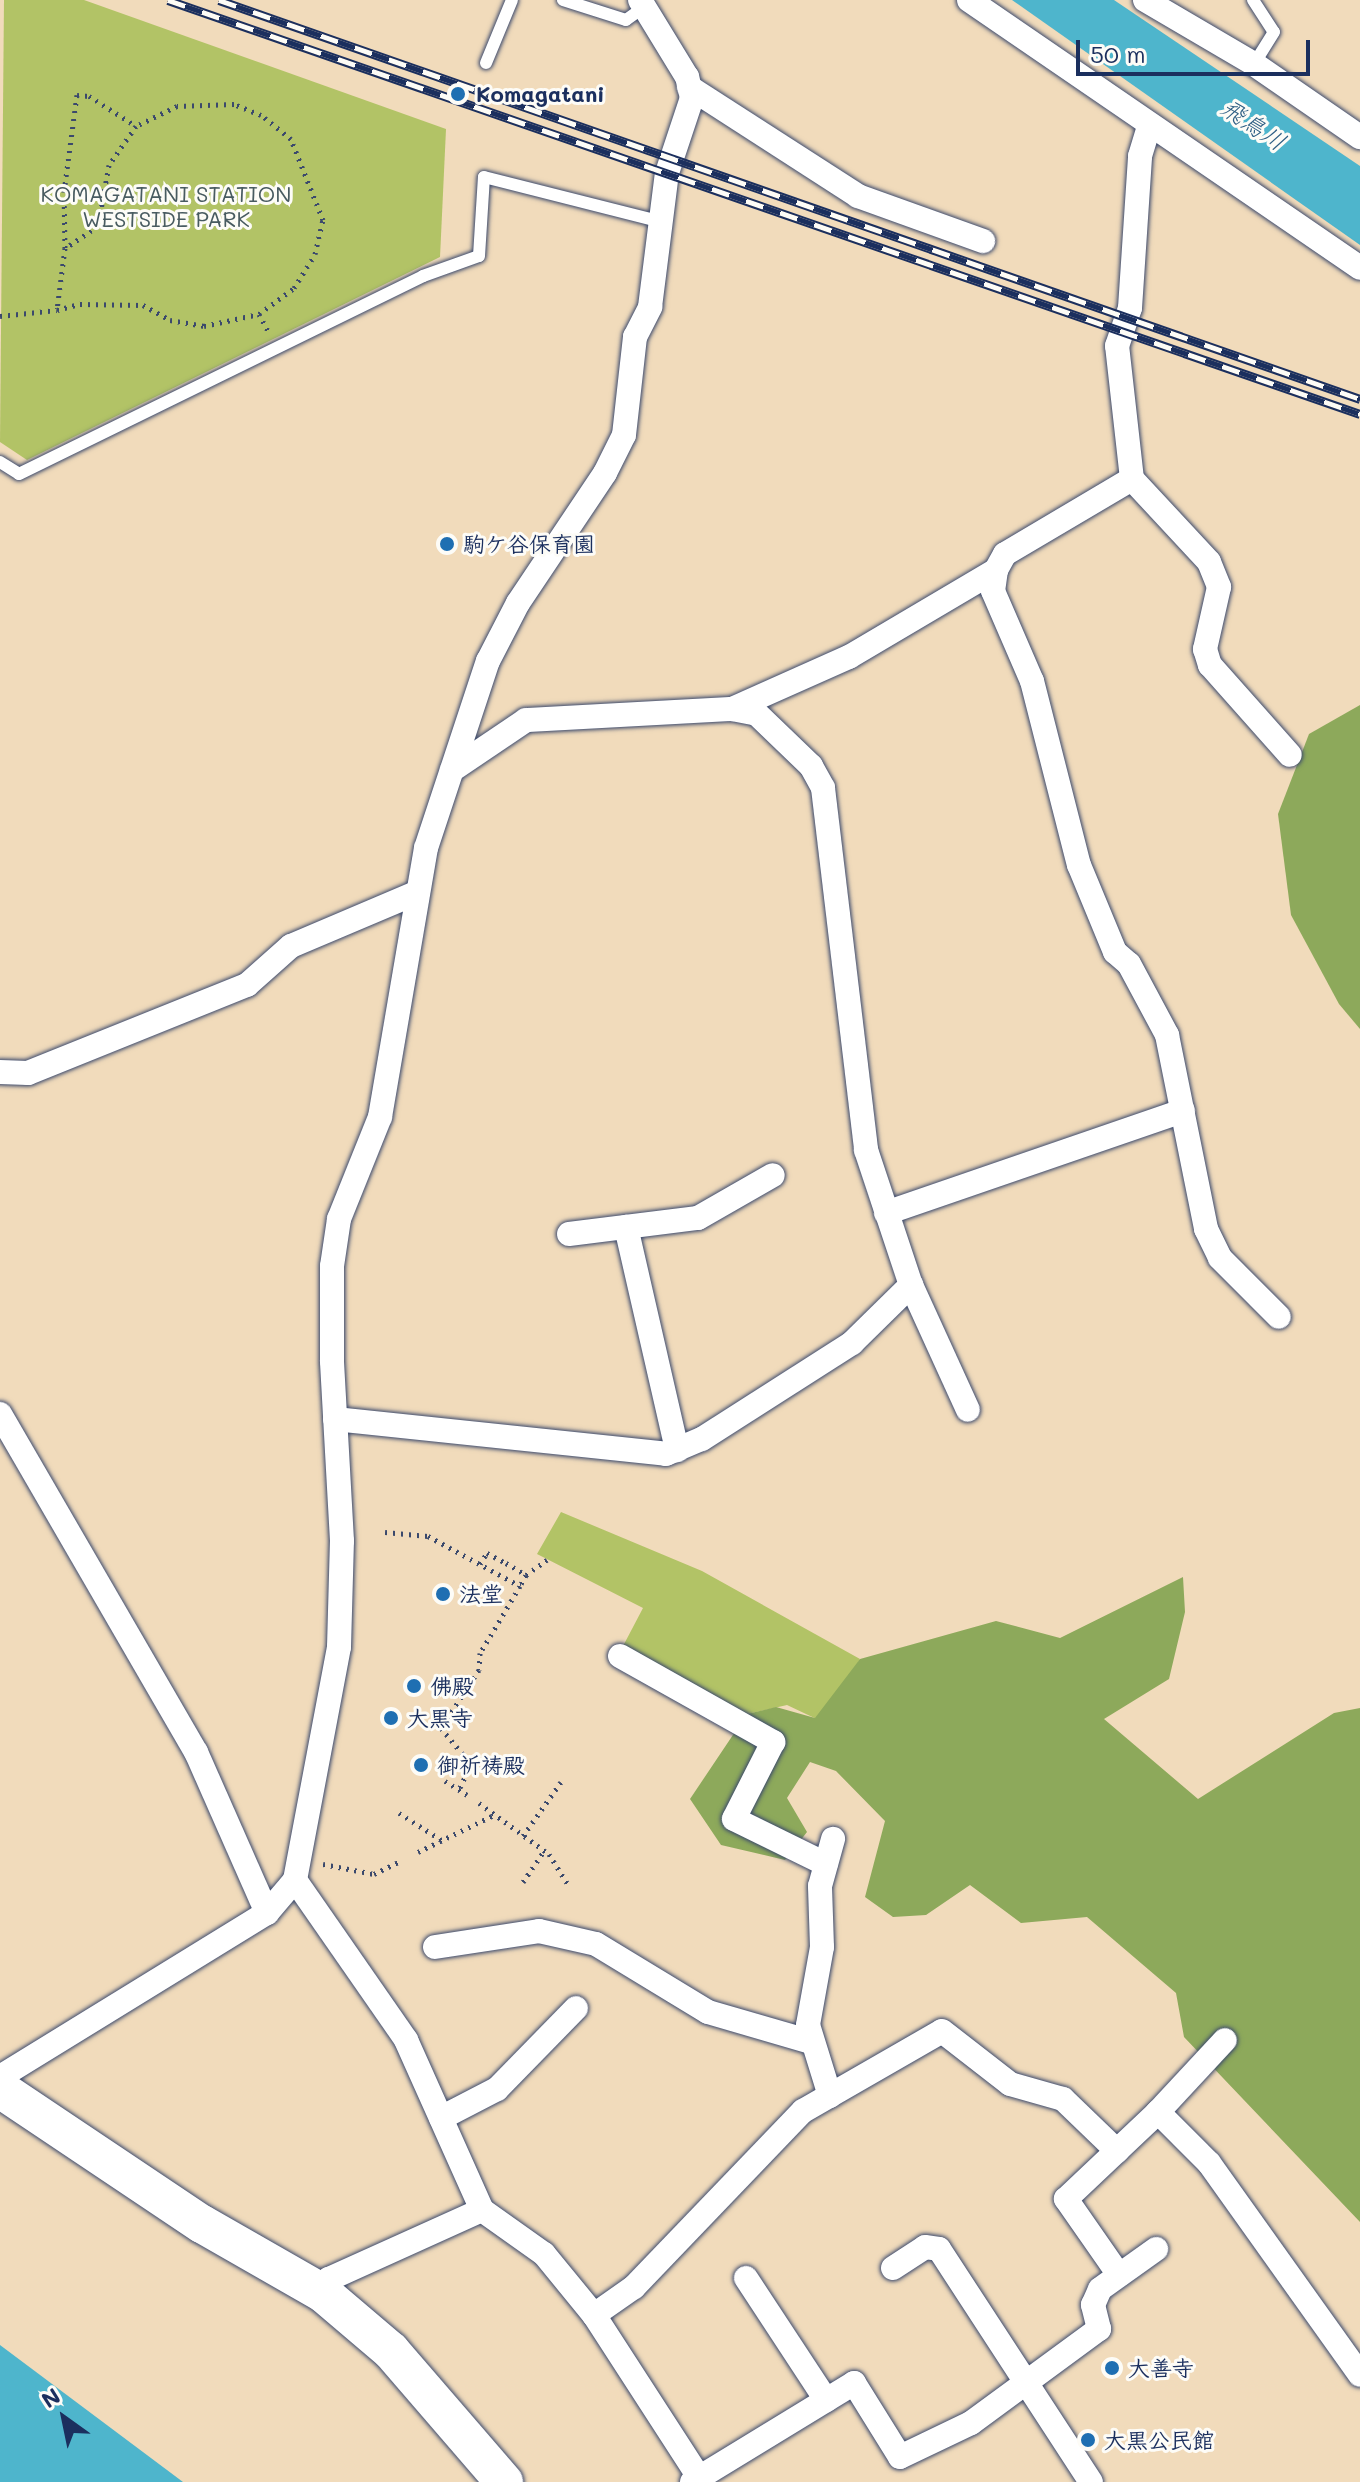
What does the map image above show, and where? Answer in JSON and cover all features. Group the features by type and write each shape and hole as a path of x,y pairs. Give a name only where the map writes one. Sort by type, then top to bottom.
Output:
{"main road":[{"path":"0,2089 202,2224 324,2294 391,2351 504,2482"}],"street":[{"path":"969,0 1149,126 1196,151 1360,268"},
{"path":"1145,0 1254,64 1360,137"},
{"path":"0,2077 267,1913 295,1880 339,1647 342,1541 335,1419 332,1266 339,1219 380,1117 418,892 452,770 488,661 518,603 605,473 624,435 635,337 650,307 658,221 670,159 692,98 689,87 642,4"},
{"path":"689,87 858,196 983,241"},
{"path":"1149,126 1140,156 1130,308 1117,346 1132,479 1209,562 1219,587 1205,649 1210,665 1290,755"},
{"path":"1132,479 1005,554 996,570 993,591 1032,681 1079,865 1115,952 1129,964 1167,1035 1206,1229 1220,1258 1279,1317"},
{"path":"732,709 849,657 996,570"},
{"path":"452,770 526,720 732,709 757,714 811,766 823,788 866,1150 911,1285 968,1410"},
{"path":"0,1072 28,1073 247,985 291,946 418,892"},
{"path":"886,1213 1183,1111"},
{"path":"569,1234 698,1218 773,1175"},
{"path":"626,1227 677,1450"},
{"path":"335,1419 666,1454 702,1439 852,1343 911,1285"},
{"path":"0,1414 196,1752 267,1913"},
{"path":"620,1656 773,1742 734,1819 826,1864"},
{"path":"830,2096 808,2025 822,1947 820,1886 833,1839"},
{"path":"295,1880 406,2040 482,2210 544,2254 594,2315 696,2480 854,2383 900,2457 971,2423 1099,2329 1093,2305 1100,2289 1156,2249"},
{"path":"435,1947 539,1931 596,1944 708,2012 811,2042"},
{"path":"441,2118 497,2089 576,2008"},
{"path":"594,2315 634,2287 803,2111 942,2031 1010,2084 1063,2099 1117,2151"},
{"path":"1119,2275 1066,2199 1158,2112 1225,2040"},
{"path":"1158,2112 1209,2163 1360,2375"},
{"path":"324,2294 329,2279 482,2210"},
{"path":"893,2268 925,2247 939,2249 1091,2482"},
{"path":"746,2278 826,2400"}],"lane":[{"path":"486,63 512,0"},
{"path":"563,0 626,20 642,4"},
{"path":"1253,0 1274,32 1254,64"},
{"path":"0,462 19,474 423,276 479,256 484,177 658,221"}],"path":[{"path":"57,310 65,248 64,192 77,95 89,96 136,126"},
{"path":"0,316 57,310 80,304 143,305 170,320 204,326 236,321 259,314 294,288 315,254 323,220 311,182 291,139 261,115 234,104 177,106 136,126 109,165 98,226 65,248"},
{"path":"385,1532 428,1536 520,1586"},
{"path":"480,1564 487,1553 526,1575"},
{"path":"459,1790 471,1764 441,1728 479,1670 480,1653 526,1575 547,1560"},
{"path":"445,1781 467,1795"},
{"path":"523,1836 561,1782"},
{"path":"479,1803 544,1851 570,1887"},
{"path":"399,1813 443,1841"},
{"path":"418,1852 494,1815"},
{"path":"523,1882 544,1851"},
{"path":"325,1864 374,1874 401,1861"}],"green space":[{"name":"KOMAGATANI STATION WESTSIDE PARK","path":"4,0 84,0 446,129 440,257 27,460 0,442"},
{"path":"1360,705 1360,1029 1339,1004 1291,915 1278,814 1309,734"},
{"path":"561,1512 702,1571 860,1659 825,1723 787,1705 747,1714 622,1648 643,1608 537,1554"},
{"path":"1183,1577 1185,1612 1169,1679 1104,1719 1198,1799 1334,1713 1360,1708 1360,2222 1184,2037 1176,1993 1087,1917 1021,1923 970,1885 926,1915 893,1917 865,1897 885,1821 836,1771 810,1762 787,1798 807,1832 785,1860 721,1845 690,1799 747,1714 776,1707 815,1718 860,1659 996,1621 1060,1638"}],"water":[{"name":"飛鳥川","path":"1012,0 1114,0 1360,166 1360,245"},
{"path":"0,2345 183,2482 0,2482"}],"railway":[{"path":"168,0 1360,414"},
{"path":"219,0 1360,399"}],"place":[{"name":"Komagatani","path":"458,94"},
{"name":"駒ケ谷保育園","path":"447,544"},
{"name":"法堂","path":"443,1594"},
{"name":"佛殿","path":"414,1686"},
{"name":"大黒寺","path":"391,1718"},
{"name":"御祈祷殿","path":"421,1765"},
{"name":"大善寺","path":"1112,2368"},
{"name":"大黒公民館","path":"1088,2440"}]}
